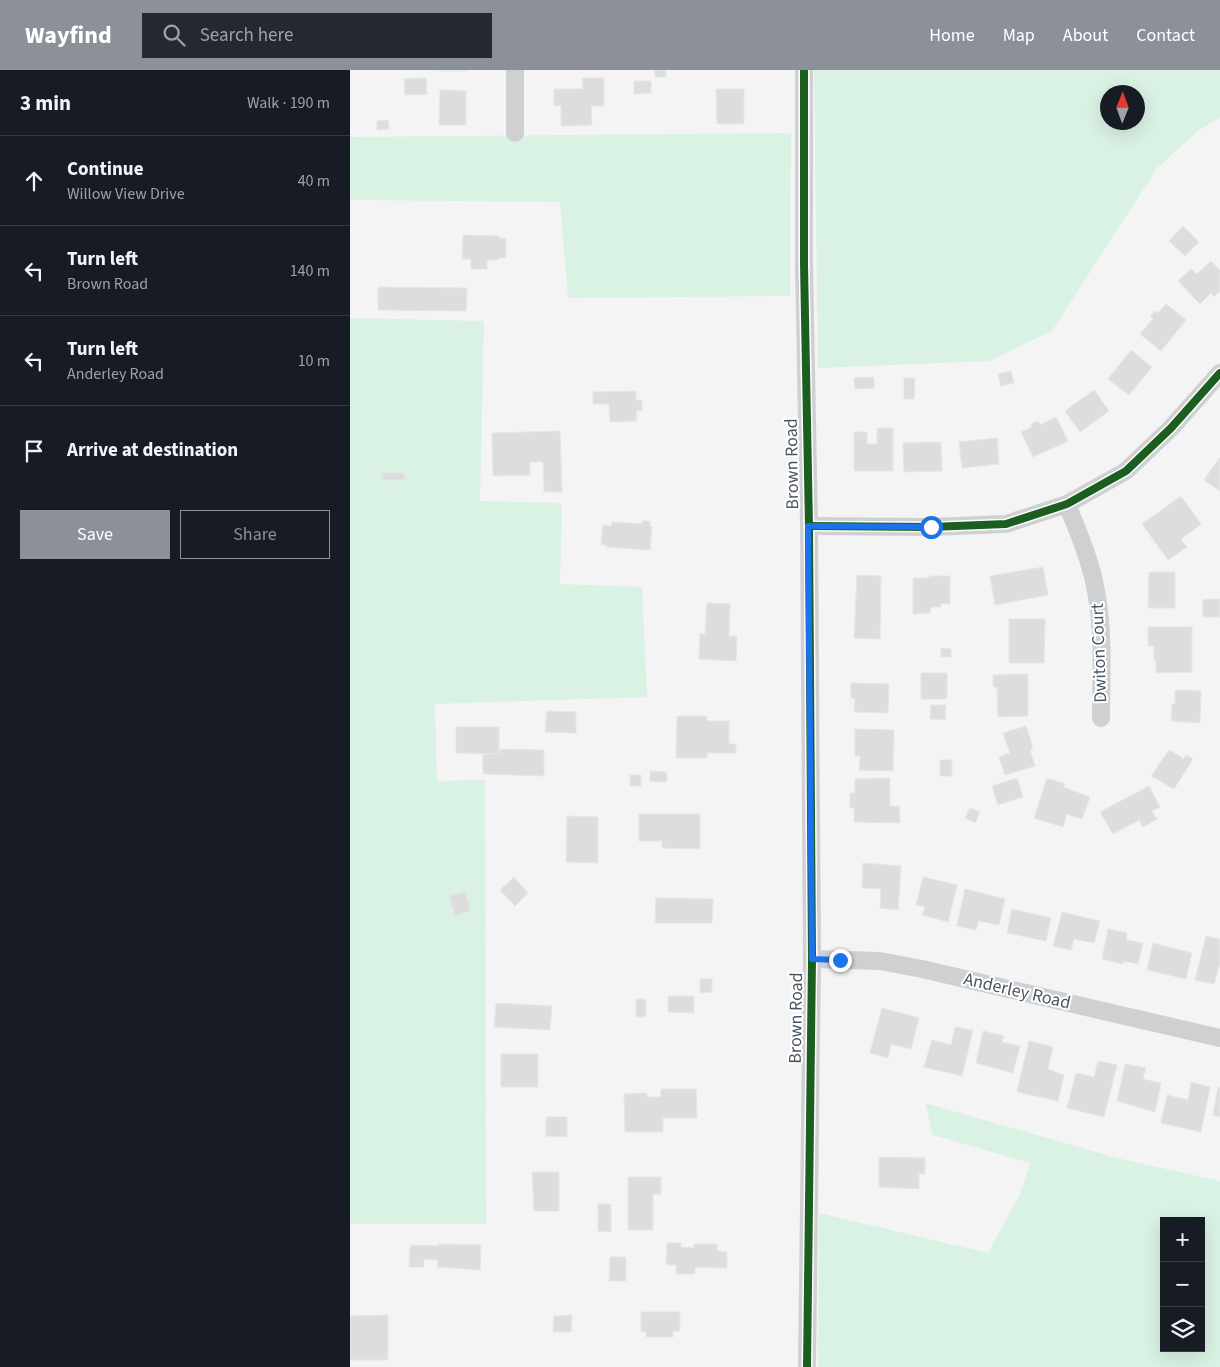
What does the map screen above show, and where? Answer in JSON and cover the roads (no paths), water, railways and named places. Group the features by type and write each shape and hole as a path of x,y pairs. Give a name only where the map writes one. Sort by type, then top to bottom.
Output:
{"street":[{"path":"515,133 516,70"},
{"name":"Brown Road","path":"804,70 804,264 812,959 808,1367"},
{"path":"808,526 931,527 1006,524 1067,504 1126,471 1171,428 1220,373"},
{"name":"Dwiton Court","path":"1067,504 1084,548 1096,591 1101,635 1102,718"},
{"name":"Anderley Road","path":"812,959 880,961 922,969 1220,1038"}]}
